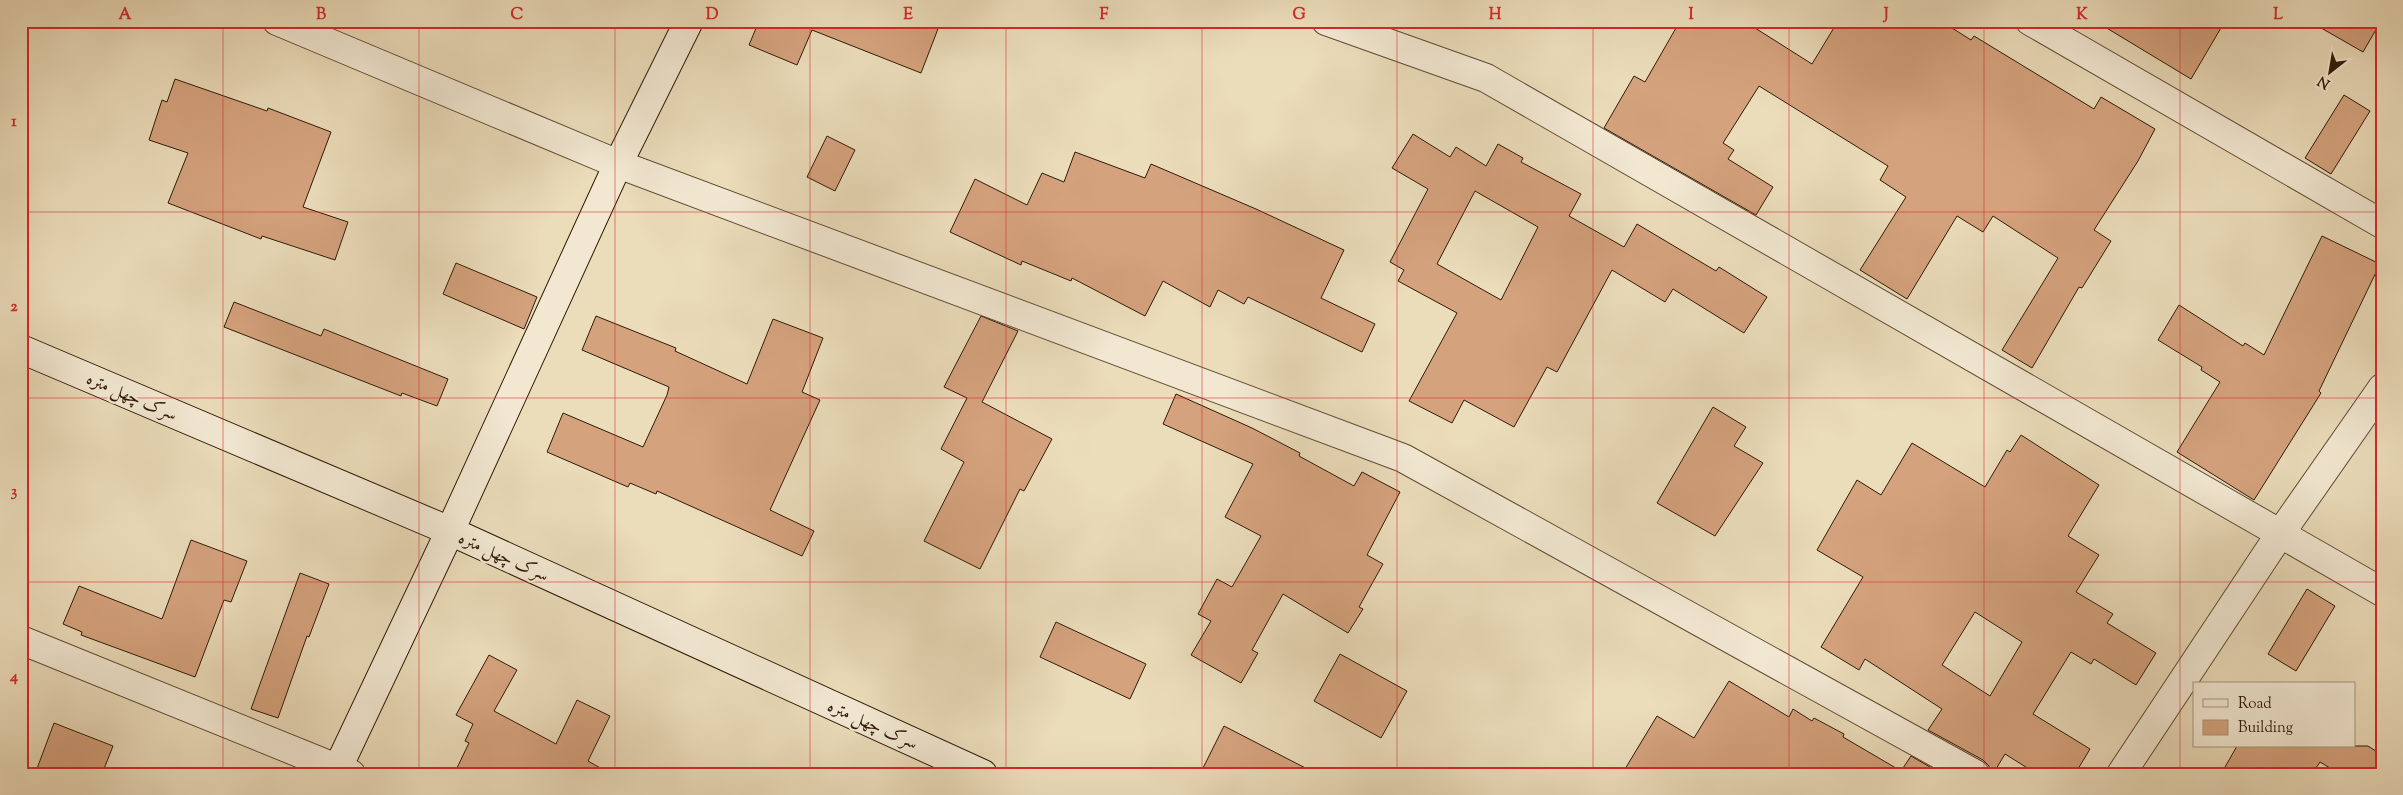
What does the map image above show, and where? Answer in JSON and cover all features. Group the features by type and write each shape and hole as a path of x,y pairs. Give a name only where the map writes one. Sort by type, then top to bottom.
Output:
{"street":[{"path":"277,21 618,164 1403,458 1975,774"},
{"path":"21,640 341,772 618,164 689,21"},
{"path":"1326,21 1486,78 2382,592"},
{"path":"2030,21 2382,224"},
{"name":"سرک چهل متره","path":"21,349 450,531 982,774"},
{"path":"2121,774 2280,534 2382,388"}],"building":[{"path":"759,21 941,21 921,73 812,30 797,65 749,45"},
{"path":"1680,21 1744,21 1812,64 1838,21 1941,21 1971,40 1974,36 2094,109 2101,97 2155,129 2138,161 2094,230 2111,241 2082,288 2079,287 2032,368 2002,350 2058,258 1993,216 1983,232 1957,216 1907,299 1860,270 1906,197 1880,180 1888,166 1759,86 1723,143 1734,150 1728,159 1773,187 1756,215 1604,128 1634,76 1645,82"},
{"path":"2095,21 2225,21 2191,79"},
{"path":"2309,21 2381,21 2363,52"},
{"path":"175,79 267,111 268,108 331,132 303,207 348,222 335,260 262,236 261,239 168,203 188,153 149,140 162,100 167,102"},
{"path":"2344,95 2370,111 2331,174 2305,158"},
{"path":"1413,134 1450,157 1456,147 1486,166 1498,144 1523,158 1521,162 1581,194 1569,216 1624,247 1637,224 1716,271 1719,267 1767,297 1744,333 1673,289 1665,302 1612,270 1557,372 1547,367 1514,427 1464,400 1452,423 1409,401 1457,313 1398,281 1404,270 1390,262 1428,189 1392,168","holes":["1475,191 1538,227 1501,300 1437,264"]},
{"path":"827,136 855,150 835,191 807,177"},
{"path":"1075,152 1145,178 1151,164 1256,209 1344,250 1321,298 1375,324 1362,352 1248,297 1244,304 1218,290 1210,307 1163,281 1145,316 1072,278 1071,281 1022,261 1021,265 950,232 975,179 1027,205 1042,173 1064,182"},
{"path":"2322,236 2380,264 2319,391 2321,393 2254,500 2177,452 2220,382 2201,370 2202,367 2158,340 2179,305 2243,346 2245,343 2264,355"},
{"path":"456,263 537,297 524,329 443,294"},
{"path":"234,302 321,336 324,329 448,379 437,406 402,393 401,396 224,327"},
{"path":"596,316 676,348 675,351 747,384 773,319 823,338 802,392 820,400 770,510 814,531 802,556 657,491 656,494 630,483 628,487 547,452 563,413 643,447 667,395 669,387 582,350"},
{"path":"981,316 1018,331 982,402 1052,439 1024,491 1020,489 980,569 924,541 964,462 941,449 967,398 944,387"},
{"path":"1176,394 1252,428 1300,453 1299,456 1354,486 1362,472 1400,492 1367,555 1383,564 1359,607 1363,609 1348,633 1283,594 1252,650 1258,653 1241,683 1191,655 1211,621 1198,614 1217,579 1232,587 1261,536 1225,517 1253,464 1163,424"},
{"path":"1713,407 1746,427 1734,446 1763,463 1715,536 1657,503"},
{"path":"2021,435 2099,485 2068,536 2099,555 2076,592 2113,614 2107,623 2156,653 2136,685 2094,659 2091,664 2071,652 2033,714 2090,749 2075,774 2037,774 2005,754 1993,774 1991,774 1989,766 1983,760 1928,730 1942,709 1865,659 1859,670 1821,647 1863,577 1817,550 1857,480 1881,495 1912,443 1985,487 2007,450 2010,452","holes":["1975,612 2022,642 1990,696 1942,665"]},
{"path":"191,540 247,561 231,602 224,600 195,677 81,635 82,632 63,624 79,586 162,619"},
{"path":"300,573 329,584 309,637 307,636 278,718 251,709"},
{"path":"2307,589 2335,606 2296,671 2268,654"},
{"path":"1056,622 1146,664 1130,699 1040,657"},
{"path":"1340,654 1407,691 1381,738 1314,701"},
{"path":"489,655 517,670 494,711 556,744 577,700 610,716 588,761 611,774 454,774 469,743 465,741 473,724 456,715"},
{"path":"1729,681 1789,717 1793,709 1812,721 1814,718 1844,734 1843,737 1901,771 1911,756 1942,774 1622,774 1657,716 1694,738"},
{"path":"54,723 113,746 102,774 35,774"},
{"path":"1224,726 1317,774 1200,774"},
{"path":"2356,746 2368,746 2382,755 2382,774 2340,774 2320,762 2312,774 2221,774 2236,748 2356,748"}]}
